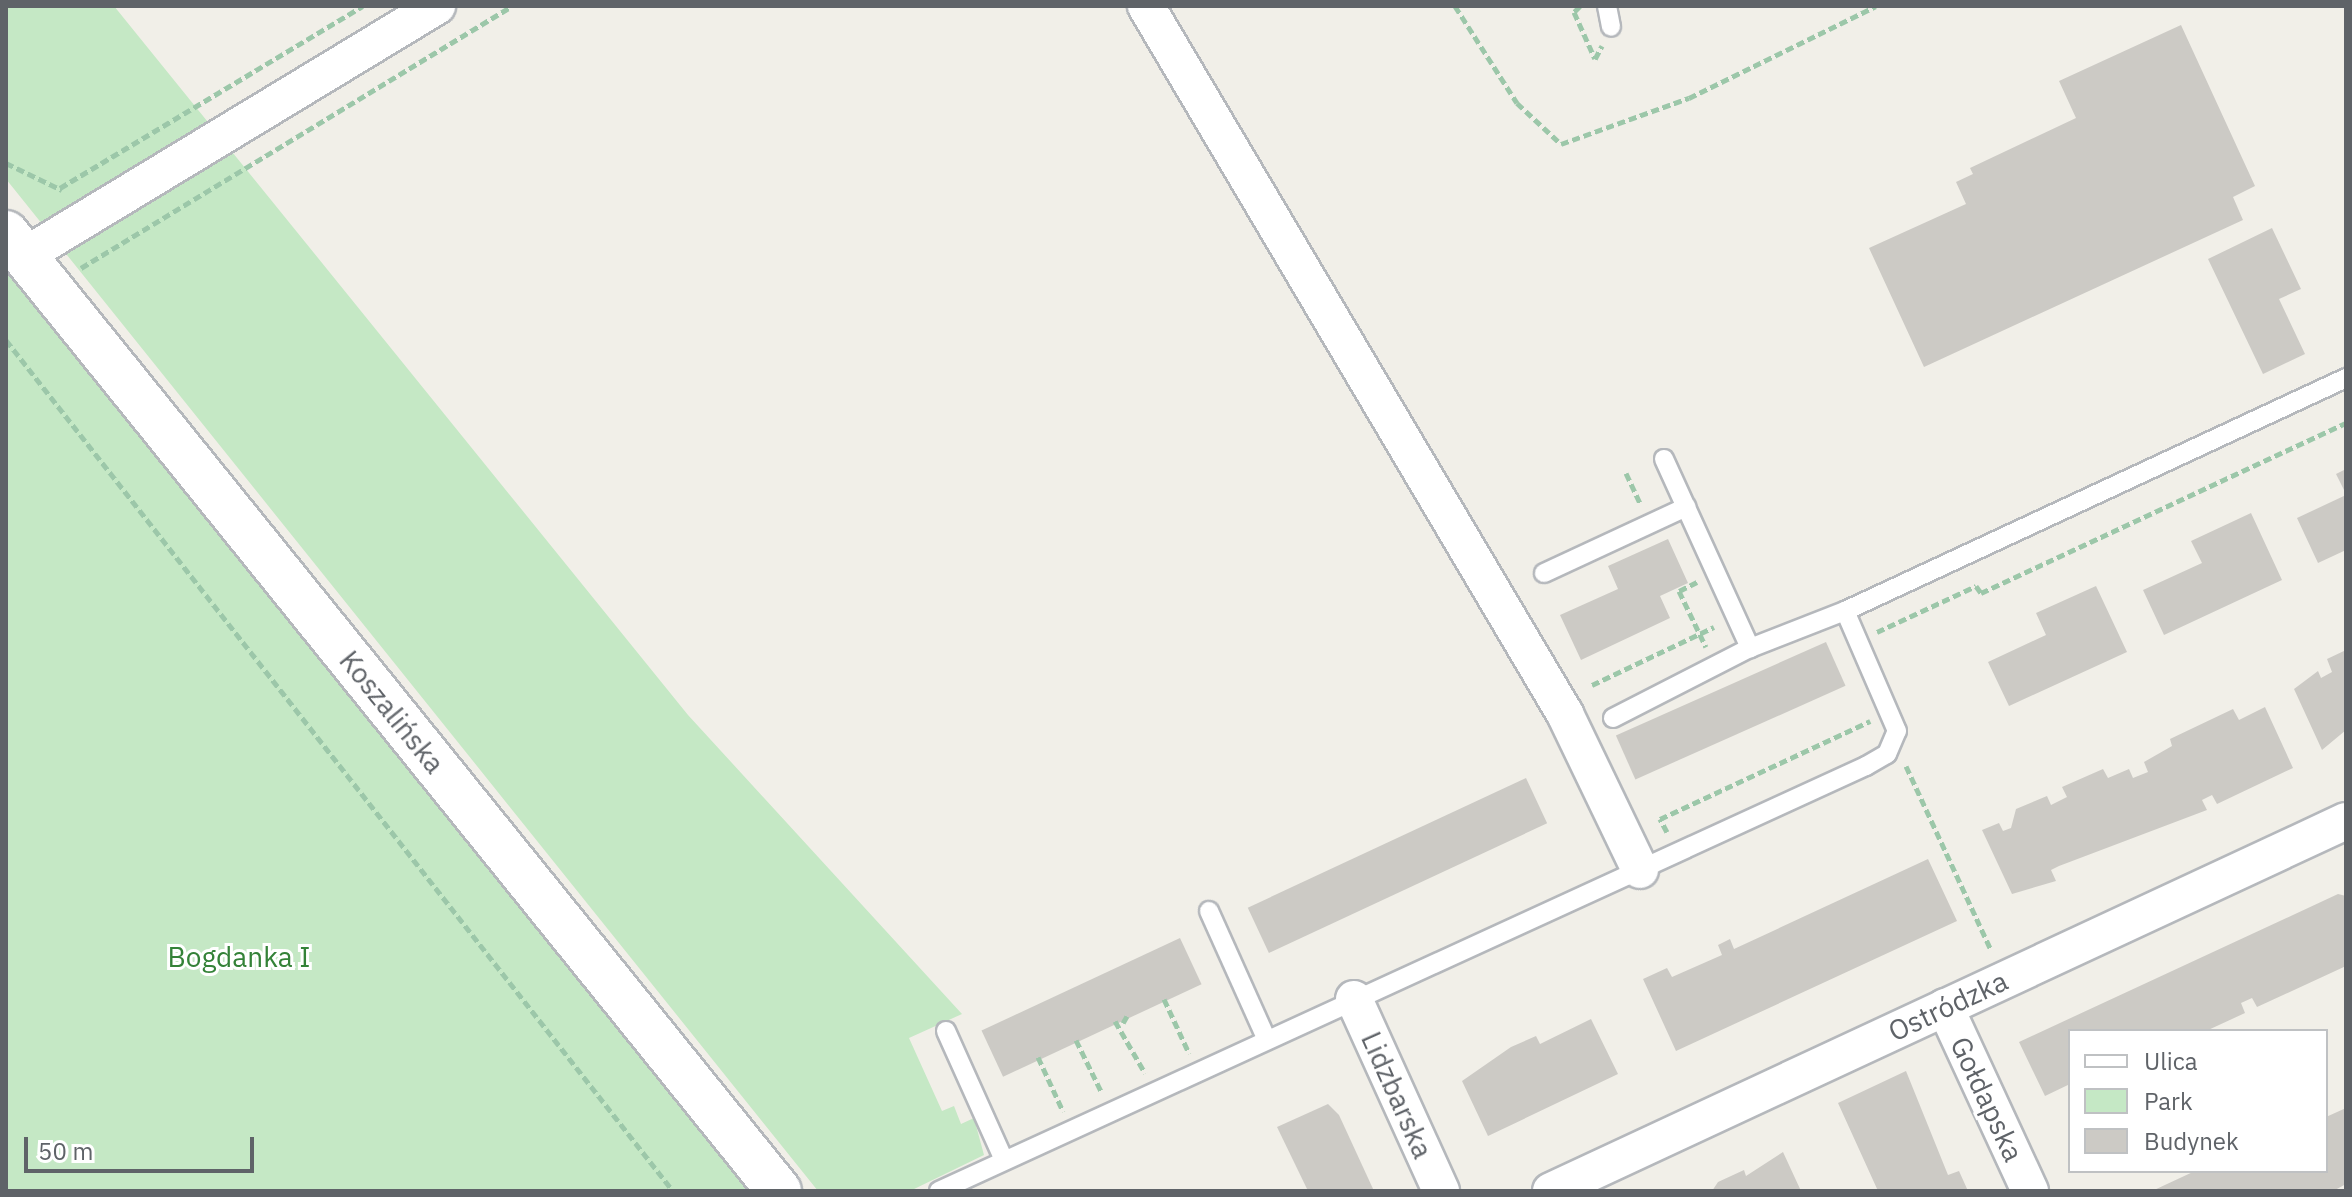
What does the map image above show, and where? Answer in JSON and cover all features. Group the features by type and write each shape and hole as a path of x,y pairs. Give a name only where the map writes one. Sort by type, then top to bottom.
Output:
{"street":[{"path":"27,259 437,6"},
{"path":"1146,6 1565,714 1636,863"},
{"name":"Koszalińska","path":"27,259 779,1191"},
{"name":"Ostródzka","path":"1551,1191 2346,821"},
{"name":"Lidzbarska","path":"1354,999 1441,1191"},
{"name":"Gołdapska","path":"1945,1007 2030,1191"}],"lane":[{"path":"1607,6 1611,27"},
{"path":"1613,718 1716,670 1750,648 1845,611 2346,378"},
{"path":"1664,459 1750,648"},
{"path":"1544,573 1686,507"},
{"path":"939,1191 1267,1040 1636,863 1866,766 1896,743 1894,719 1845,611"},
{"path":"1209,911 1267,1040"},
{"path":"946,1031 1004,1160"}],"path":[{"path":"6,163 60,188 363,6"},
{"path":"27,259 512,6"},
{"path":"1455,6 1517,103 1561,144 1689,98 1876,6"},
{"path":"6,340 673,1191"},
{"path":"1858,640 1976,586 1981,593 2346,423"},
{"path":"1626,473 1650,524"},
{"path":"1716,573 1679,591 1716,670"},
{"path":"1592,685 1715,627"},
{"path":"1636,863 1670,839 1660,819 1874,719 1870,709"},
{"path":"1896,743 2005,979"},
{"path":"1164,999 1189,1053"},
{"path":"1123,1023 1127,1016"},
{"path":"1115,1021 1123,1023"},
{"path":"1123,1023 1145,1073"},
{"path":"1076,1040 1102,1093"},
{"path":"1038,1057 1063,1111"}],"green space":[{"path":"6,6 114,6 688,715 962,1014 909,1038 942,1111 954,1106 961,1124 974,1118 984,1155 910,1191 818,1191 6,179"},
{"name":"Bogdanka I","path":"6,271 753,1191 6,1191"}],"building":[{"path":"2181,25 2255,186 2233,197 2243,220 1924,367 1869,248 1966,204 1956,182 1973,174 1970,168 2076,118 2059,81"},
{"path":"2272,228 2301,289 2279,299 2305,354 2263,374 2208,259"},
{"path":"2346,469 2346,494 2336,474"},
{"path":"2346,495 2346,550 2318,563 2297,518"},
{"path":"2251,513 2282,580 2164,635 2143,590 2202,563 2191,541"},
{"path":"1668,539 1688,583 1660,596 1670,618 1581,660 1560,615 1618,589 1608,566"},
{"path":"2096,586 2127,652 2009,706 1988,662 2046,635 2036,613"},
{"path":"1826,642 1846,686 1635,779 1616,736"},
{"path":"2346,650 2346,730 2322,750 2294,689 2318,671 2321,678 2332,672 2327,659"},
{"path":"2265,707 2293,768 2217,804 2212,795 2202,800 2207,810 2059,866 2051,870 2056,881 2012,894 1982,830 1999,823 2003,831 2011,828 2016,809 2047,796 2051,805 2067,797 2062,787 2103,769 2108,778 2129,769 2133,778 2148,772 2144,762 2172,746 2170,739 2233,709 2239,720"},
{"path":"1526,778 1547,823 1269,953 1248,908"},
{"path":"1928,859 1957,921 1676,1051 1643,979 1667,968 1672,977 1722,955 1718,945 1730,939 1734,949"},
{"path":"2338,894 2346,896 2346,966 2257,1007 2252,998 2241,1003 2245,1013 2210,1029 2068,1029 2068,1085 2045,1096 2019,1042"},
{"path":"1180,938 1202,984 1003,1077 982,1031"},
{"path":"1591,1019 1618,1074 1488,1136 1462,1081 1511,1047 1536,1036 1540,1044"},
{"path":"1906,1071 1948,1175 1959,1171 1968,1191 1878,1191 1838,1103"},
{"path":"1328,1104 1339,1115 1374,1191 1308,1191 1277,1127"},
{"path":"2346,1108 2346,1184 2335,1190 2152,1191 2191,1173 2328,1173 2328,1116"},
{"path":"1783,1152 1801,1191 1712,1191 1718,1182 1744,1170 1746,1176"}]}
